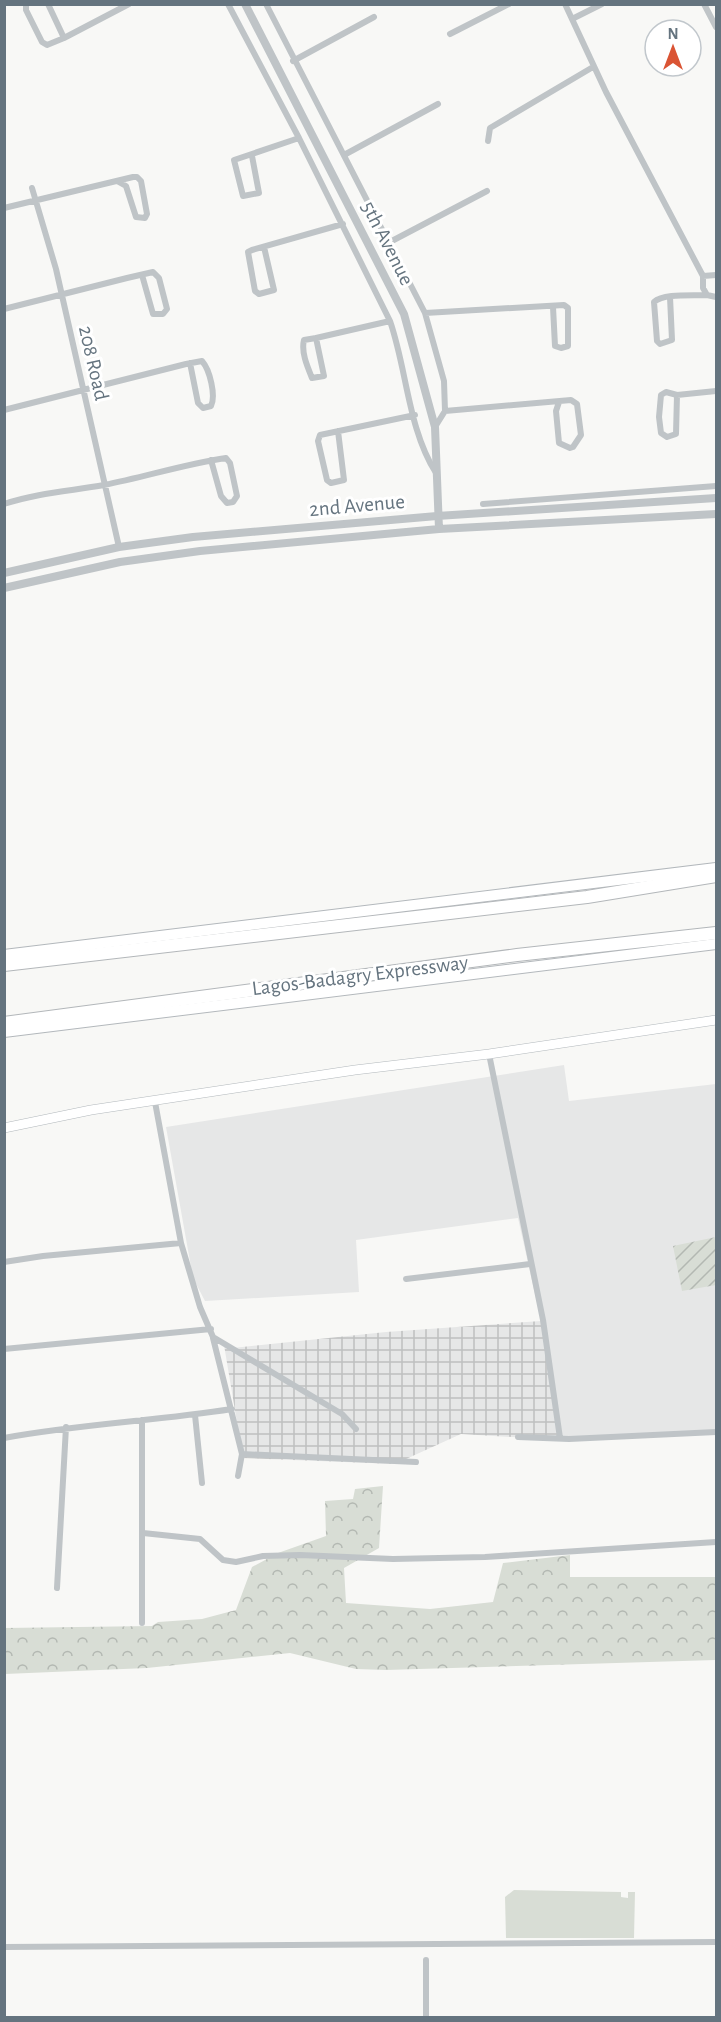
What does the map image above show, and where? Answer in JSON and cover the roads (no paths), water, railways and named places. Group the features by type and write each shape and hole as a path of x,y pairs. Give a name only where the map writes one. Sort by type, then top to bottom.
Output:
{"highway":[{"path":"4,965 587,897 717,876"},
{"name":"Lagos-Badagry Expressway","path":"4,1023 517,955 717,933"}],"main road":[{"path":"4,956 717,868"},
{"name":"Lagos-Badagry Expressway","path":"4,1032 717,945"},
{"path":"6,1128 91,1110 355,1070 489,1054 717,1020"}],"street":[{"path":"26,4 26,10 44,45 64,38 129,4"},
{"path":"48,4 64,38"},
{"path":"228,4 343,224 390,321 401,352 421,444 437,474"},
{"name":"5th Avenue","path":"245,4 404,314 435,427 439,529"},
{"path":"266,4 293,61 425,313 444,381 445,411 435,427"},
{"path":"450,34 509,4"},
{"path":"565,4 593,67 703,276 703,288 707,295"},
{"path":"572,19 602,4"},
{"path":"704,4 717,27"},
{"path":"293,61 374,17"},
{"path":"488,141 490,128 593,67"},
{"path":"344,155 438,104"},
{"path":"252,156 259,192 243,196 234,160 252,156 299,138"},
{"path":"4,208 133,177 139,178 147,214 145,218 136,217 126,186 117,181"},
{"name":"208 Road","path":"32,188 62,295 119,547"},
{"path":"388,243 487,191"},
{"path":"264,247 274,290 259,294 255,291 247,256 252,250 343,224"},
{"path":"4,309 142,275 156,274 167,309 163,314 153,314 142,275"},
{"path":"703,276 717,275"},
{"path":"670,297 672,340 660,344 657,341 654,302 657,299 670,297 707,295 717,297"},
{"path":"425,313 559,304 568,308 568,346 561,348 555,346 553,306"},
{"path":"316,338 324,376 317,379 312,378 307,366 304,340 390,321"},
{"path":"4,410 190,363 202,361 207,367 213,400 210,406 203,408 198,403 190,363"},
{"path":"677,394 678,427 676,434 667,437 661,433 659,417 661,395 666,392 677,394 717,391"},
{"path":"445,411 571,400 577,404 581,435 570,448 559,442 556,411 558,402"},
{"path":"338,431 344,480 331,483 327,480 318,438 338,431 415,415"},
{"path":"4,504 43,494 105,484 211,460 226,458 229,460 237,496 233,502 227,503 221,496 211,460"},
{"path":"483,504 717,486"},
{"name":"2nd Avenue","path":"4,573 119,547 215,535 437,516 717,498"},
{"name":"2nd Avenue","path":"4,588 120,562 200,551 439,529 717,514"},
{"path":"489,1054 544,1331 560,1438"},
{"path":"155,1102 181,1243 200,1307 211,1329 242,1454 238,1476"},
{"path":"4,1262 181,1243"},
{"path":"406,1280 531,1264"},
{"path":"4,1349 211,1329"},
{"path":"213,1337 342,1414 356,1429"},
{"path":"4,1438 66,1427 195,1415 232,1409"},
{"path":"195,1415 202,1483"},
{"path":"142,1420 142,1623"},
{"path":"57,1588 66,1427"},
{"path":"518,1437 560,1438 717,1432"},
{"path":"242,1454 416,1462"},
{"path":"143,1533 200,1539 223,1560 236,1562 263,1556 300,1555 393,1559 485,1557 717,1542"},
{"path":"4,1947 717,1942"},
{"path":"426,1960 426,2018"}]}
